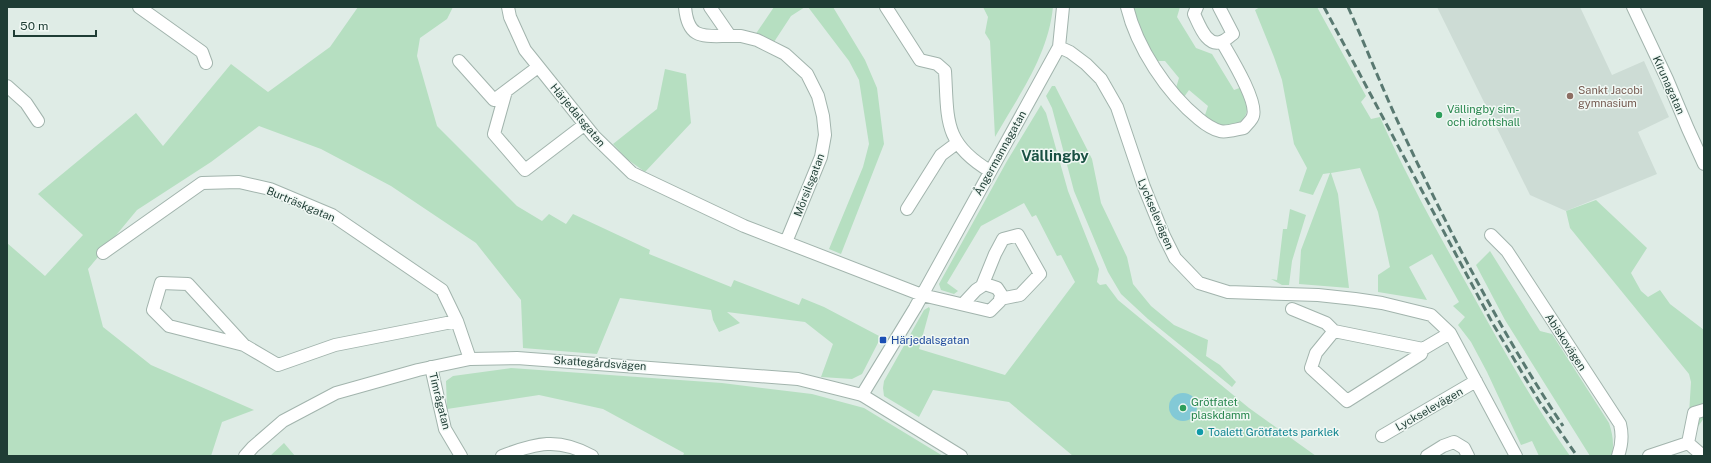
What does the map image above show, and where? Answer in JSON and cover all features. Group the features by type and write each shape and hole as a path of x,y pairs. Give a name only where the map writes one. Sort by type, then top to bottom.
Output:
{"street":[{"path":"139,7 202,52 206,64"},
{"name":"Härjedalsgatan","path":"508,7 510,17 525,50 584,125 632,173 744,226 922,295"},
{"name":"Mörsilsgatan","path":"685,7 686,21 692,30 702,36 741,36 756,40 785,54 807,74 818,96 823,116 825,135 821,157 786,242"},
{"path":"710,7 730,36"},
{"path":"886,7 920,60 937,64 945,71 949,124 957,143 975,162 990,171"},
{"name":"Ångermannagatan","path":"862,396 922,295 1059,47 1064,7"},
{"path":"1127,7 1134,28 1156,70 1183,106 1210,127 1221,132 1244,128 1254,116 1254,107 1245,83 1222,42"},
{"path":"1197,7 1194,14 1204,36 1214,42 1222,42 1233,34 1219,7"},
{"name":"Kirunagatan","path":"1632,7 1667,79 1704,164"},
{"name":"Lyckselevägen","path":"1059,47 1070,52 1086,64 1101,79 1117,107 1144,186 1164,236 1175,258 1199,283 1228,292 1318,295 1382,303 1431,315 1450,333 1516,456"},
{"path":"460,62 494,100 538,67"},
{"path":"7,86 26,103 38,121"},
{"path":"506,91 494,134 525,170 584,125"},
{"path":"907,209 941,155 957,143"},
{"name":"Burträskgatan","path":"103,253 202,183 240,182 270,189 332,215 442,290 457,321 470,359"},
{"path":"982,286 994,254 1003,239 1018,235 1040,274 1020,295 1000,299"},
{"name":"Abiskovägen","path":"1491,236 1507,251 1620,424 1622,446 1618,456"},
{"path":"244,345 188,284 161,283 153,310 169,326 244,345 278,365 335,345 457,321"},
{"path":"922,295 990,311 1000,299 1001,294 997,288 984,284 962,304"},
{"path":"1292,308 1326,324 1334,331 1423,349"},
{"path":"1334,331 1316,353 1311,368 1347,401 1421,354 1423,349 1450,333"},
{"name":"Skattegårdsvägen","path":"245,456 253,446 283,421 336,393 431,367 470,359 517,358 576,361 798,379 862,396 961,456"},
{"name":"Timrågatan","path":"431,367 445,429 461,456"},
{"name":"Lyckselevägen","path":"1382,436 1476,381"},
{"path":"1688,443 1694,413 1704,410"},
{"path":"1427,456 1443,446 1454,442 1464,448 1468,456"},
{"path":"502,456 522,448 548,443 564,445 583,451 592,456"},
{"path":"1649,456 1688,443"},
{"path":"1688,443 1703,456"}],"shaded area":[{"name":"Sankt Jacobi gymnasium","path":"1437,7 1580,7 1612,75 1644,61 1669,117 1638,132 1657,174 1566,211 1530,195"}],"green space":[{"path":"358,7 453,7 447,19 420,38 417,56 437,126 517,206 542,221 549,214 566,224 573,214 650,250 649,254 731,287 734,280 799,305 802,298 824,307 881,337 862,374 852,379 821,377 833,344 805,322 727,312 740,323 719,332 713,320 711,310 620,298 597,354 523,348 521,300 476,243 391,186 321,149 259,126 211,162 137,210 88,269 103,327 151,365 254,410 222,422 211,456 7,456 7,243 45,276 83,235 38,194 136,113 163,146 231,64 268,92 330,47"},
{"path":"774,7 805,7 791,16 774,42 755,35"},
{"path":"808,7 833,7 865,60 877,88 884,144 841,254 829,249 863,167 869,144 859,80 849,61"},
{"path":"983,7 1053,7 1050,25 1039,59 1023,90 995,137 990,41 985,33 988,17"},
{"path":"1132,7 1180,7 1177,17 1196,48 1212,54 1234,90 1242,87 1247,103 1247,110 1241,121 1236,124 1219,127 1205,115 1208,106 1189,90 1184,97 1176,88 1179,78 1165,61 1157,61 1139,29"},
{"path":"1260,7 1317,7 1366,96 1361,102 1371,119 1380,117 1446,247 1530,395 1570,456 1539,456 1532,441 1521,445 1487,372 1471,342 1458,325 1465,317 1453,306 1459,302 1432,254 1409,267 1427,300 1378,292 1378,275 1390,267 1378,212 1360,168 1331,173 1338,194 1349,288 1299,284 1301,250 1330,173 1323,174 1313,195 1299,191 1307,168 1294,144 1282,80 1255,10"},
{"path":"665,69 686,74 691,123 645,172 627,159 613,144 657,109"},
{"path":"1052,86 1055,86 1092,159 1101,203 1127,257 1133,284 1151,306 1174,325 1208,340 1206,356 1220,365 1236,382 1232,387 1148,319 1121,294 1108,272 1074,191 1052,108 1046,96"},
{"path":"1041,105 1046,113 1068,191 1099,269 1097,282 1100,285 1106,284 1118,300 1249,408 1316,456 1073,456 1009,402 933,390 919,417 884,396 884,381 924,310 929,307 930,309 919,349 1005,375 1075,282 1061,255 1057,256 1036,215 1032,217 1024,203 981,226 947,283 958,291 954,294 941,290 939,284 1007,161"},
{"path":"1596,200 1647,248 1631,273 1641,291 1648,297 1660,290 1670,304 1704,330 1704,418 1695,431 1689,414 1691,382 1689,374 1570,228 1566,211"},
{"path":"1290,209 1306,215 1292,261 1289,285 1282,285 1271,279 1277,280 1283,229 1287,229"},
{"path":"1490,251 1540,331 1552,334 1609,423 1613,440 1612,456 1590,456 1505,320 1476,265"},
{"path":"511,368 722,383 812,394 864,408 943,456 683,456 684,453 603,409 539,395 447,409 446,381 453,376"},
{"path":"284,443 295,456 270,456"}],"water":[{"name":"Grötfatet plaskdamm","path":"1183,393 1193,397 1197,407 1193,417 1183,421 1173,417 1169,407 1173,397"}],"railway":[{"path":"1324,7 1493,324 1539,401 1577,456"},
{"path":"1348,7 1397,119 1459,247 1498,320 1563,426"}],"place":[{"name":"Sankt Jacobi gymnasium","path":"1570,96"},
{"name":"Vällingby sim- och idrottshall","path":"1439,115"},
{"name":"Härjedalsgatan","path":"883,340"},
{"name":"Grötfatet plaskdamm","path":"1183,408"},
{"name":"Toalett Grötfatets parklek","path":"1200,432"}],"district":[{"name":"Vällingby","path":"1055,155"}]}
